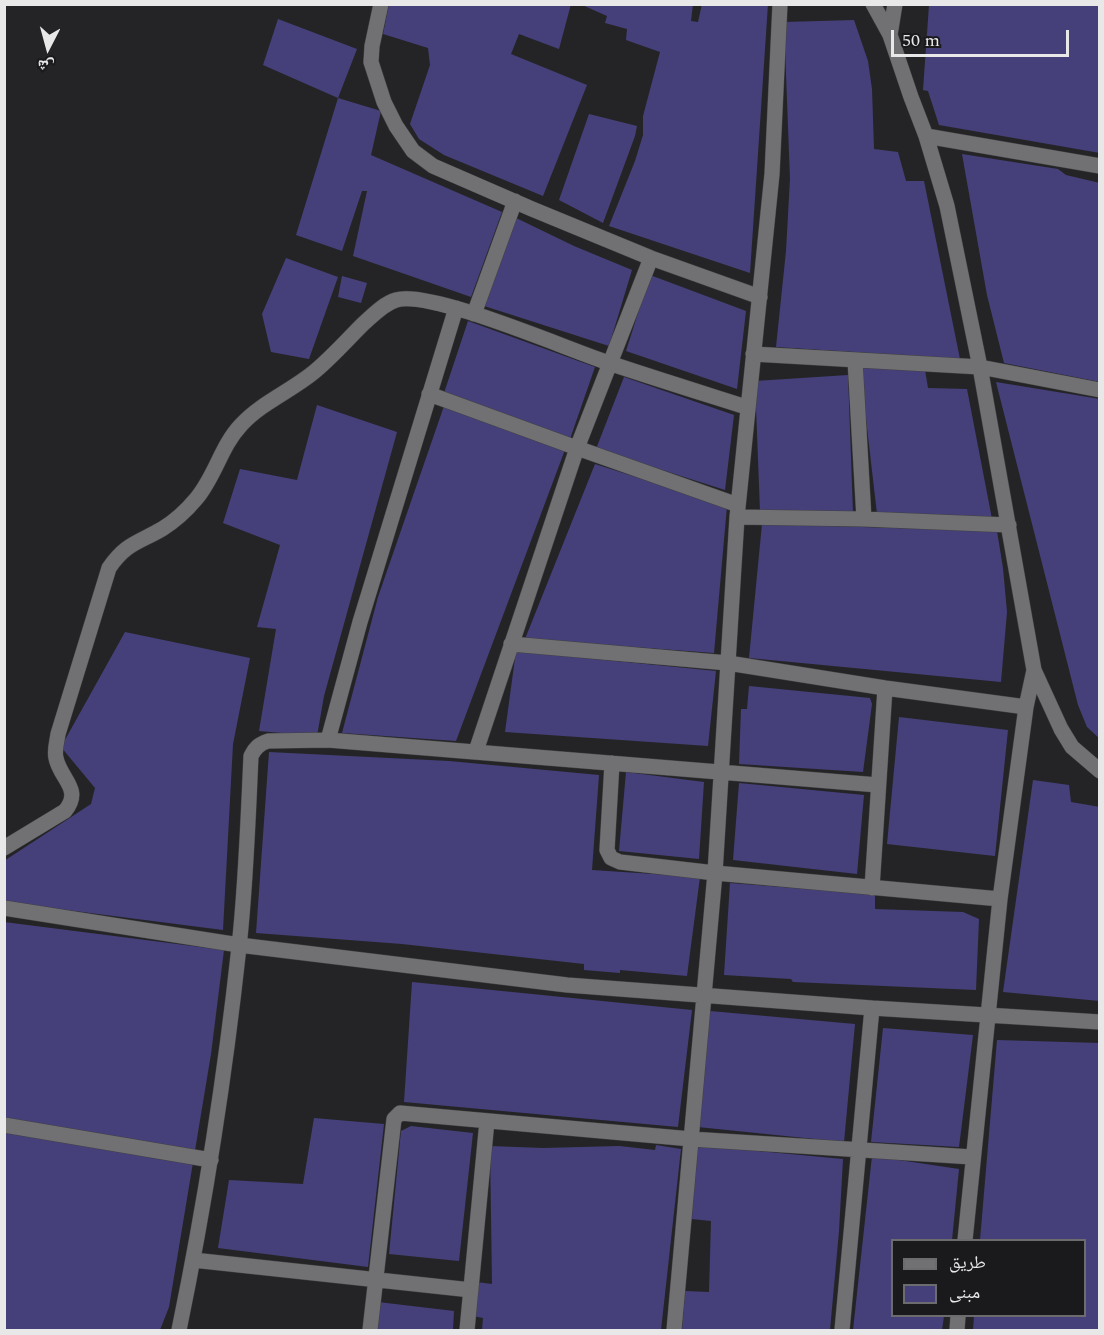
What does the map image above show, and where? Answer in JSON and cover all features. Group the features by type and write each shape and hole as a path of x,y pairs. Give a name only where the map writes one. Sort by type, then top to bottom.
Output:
{"street":[{"path":"381,4 371,62 384,102 412,151 433,166 515,201 651,258 760,297"},
{"path":"674,1330 715,873 737,511 772,174 780,4"},
{"path":"873,4 890,35 910,98 926,136 947,206 980,367 1034,670 1061,729 1072,747 1100,771"},
{"path":"890,35 895,4"},
{"path":"926,136 1100,166"},
{"path":"474,314 515,201"},
{"path":"476,751 577,448 651,258"},
{"path":"4,848 65,812 70,804 72,794 70,784 61,773 56,760 57,742 109,568 116,557 142,537 160,530 178,518 210,481 228,443 240,426 314,372 375,312 396,300 414,299 456,308 611,364 747,407"},
{"path":"328,740 360,622 456,308"},
{"path":"753,354 980,367 1100,390"},
{"path":"855,360 864,519"},
{"path":"429,394 577,448 737,511 1009,525"},
{"path":"511,644 728,663 1026,707"},
{"path":"965,1239 1000,899 1026,707 1034,670"},
{"path":"872,888 885,688"},
{"path":"178,1330 211,1160 239,945 251,756 255,748 268,741 328,740 878,786"},
{"path":"612,763 607,850 611,858 630,863 715,873 1000,899"},
{"path":"4,908 239,945 567,985 872,1008 1100,1022"},
{"path":"842,1330 872,1008"},
{"path":"370,1330 394,1119 404,1113 691,1139 972,1157"},
{"path":"466,1330 487,1121"},
{"path":"4,1125 211,1160"},
{"path":"193,1260 471,1290"}],"building":[{"path":"389,4 571,4 559,49 519,34 511,54 587,85 543,196 444,155 419,139 410,124 430,65 428,48 383,34"},
{"path":"580,4 693,4 691,21 698,22 702,4 768,4 750,273 609,226 643,135 643,116 660,52 626,40 627,29 605,23 607,16"},
{"path":"929,5 1100,5 1100,153 939,125 928,91 923,90"},
{"path":"278,19 357,49 338,98 263,65"},
{"path":"854,20 868,61 872,89 874,149 898,152 906,181 924,181 960,359 776,347 786,251 790,179 784,22"},
{"path":"338,98 381,111 371,155 502,212 471,297 353,256 367,191 362,191 342,251 296,235"},
{"path":"589,114 637,126 603,223 559,200"},
{"path":"962,154 1058,169 1066,175 1100,183 1100,382 1004,363 987,295"},
{"path":"512,216 574,246 632,270 609,346 481,305"},
{"path":"286,258 338,277 309,359 271,352 262,314"},
{"path":"650,275 746,311 737,389 626,351"},
{"path":"342,276 367,283 361,303 338,297"},
{"path":"468,321 595,367 570,439 444,393"},
{"path":"860,367 925,370 928,388 967,389 992,519 877,514"},
{"path":"848,375 853,513 760,511 755,381"},
{"path":"624,377 734,415 725,490 596,449"},
{"path":"996,382 1100,399 1100,739 1087,727 1078,705"},
{"path":"317,405 397,432 324,696 317,736 259,731 276,629 257,627 280,545 223,523 240,469 297,480"},
{"path":"444,406 566,447 456,741 342,733 378,597"},
{"path":"595,464 727,506 714,653 525,639"},
{"path":"762,524 997,531 1007,612 1001,682 749,658"},
{"path":"125,632 250,658 233,744 223,930 4,902 4,861 91,804 95,788 61,747"},
{"path":"516,651 716,671 708,746 505,732"},
{"path":"749,686 870,698 872,704 863,772 739,764 741,709 747,709"},
{"path":"899,717 1008,730 995,856 887,844"},
{"path":"269,752 449,761 599,775 592,870 700,877 687,976 620,970 620,973 584,970 584,964 402,944 256,933"},
{"path":"626,772 704,782 699,859 619,851"},
{"path":"1033,780 1069,785 1071,802 1100,807 1100,1001 1003,992"},
{"path":"739,783 864,795 857,874 733,860"},
{"path":"730,883 875,894 875,909 963,912 979,919 976,990 793,982 791,979 724,975"},
{"path":"4,922 224,950 211,1054 169,1307 160,1330 4,1330"},
{"path":"412,982 692,1010 678,1127 404,1102"},
{"path":"710,1011 855,1024 844,1142 698,1127"},
{"path":"883,1028 973,1035 959,1147 871,1142"},
{"path":"997,1040 1100,1043 1100,1330 973,1330 974,1317 1086,1317 1086,1239 980,1239"},
{"path":"314,1118 384,1124 368,1267 218,1248 229,1180 303,1184"},
{"path":"411,1126 473,1133 459,1261 389,1254 401,1131"},
{"path":"656,1145 681,1149 661,1330 482,1330 483,1318 473,1316 476,1282 492,1284 490,1146 543,1148 619,1146 655,1150"},
{"path":"694,1145 843,1159 830,1330 682,1330 685,1291 709,1292 711,1221 692,1219"},
{"path":"872,1156 959,1169 952,1239 891,1239 891,1317 944,1317 942,1330 853,1330"},
{"path":"378,1302 454,1311 453,1330 377,1330"}]}
